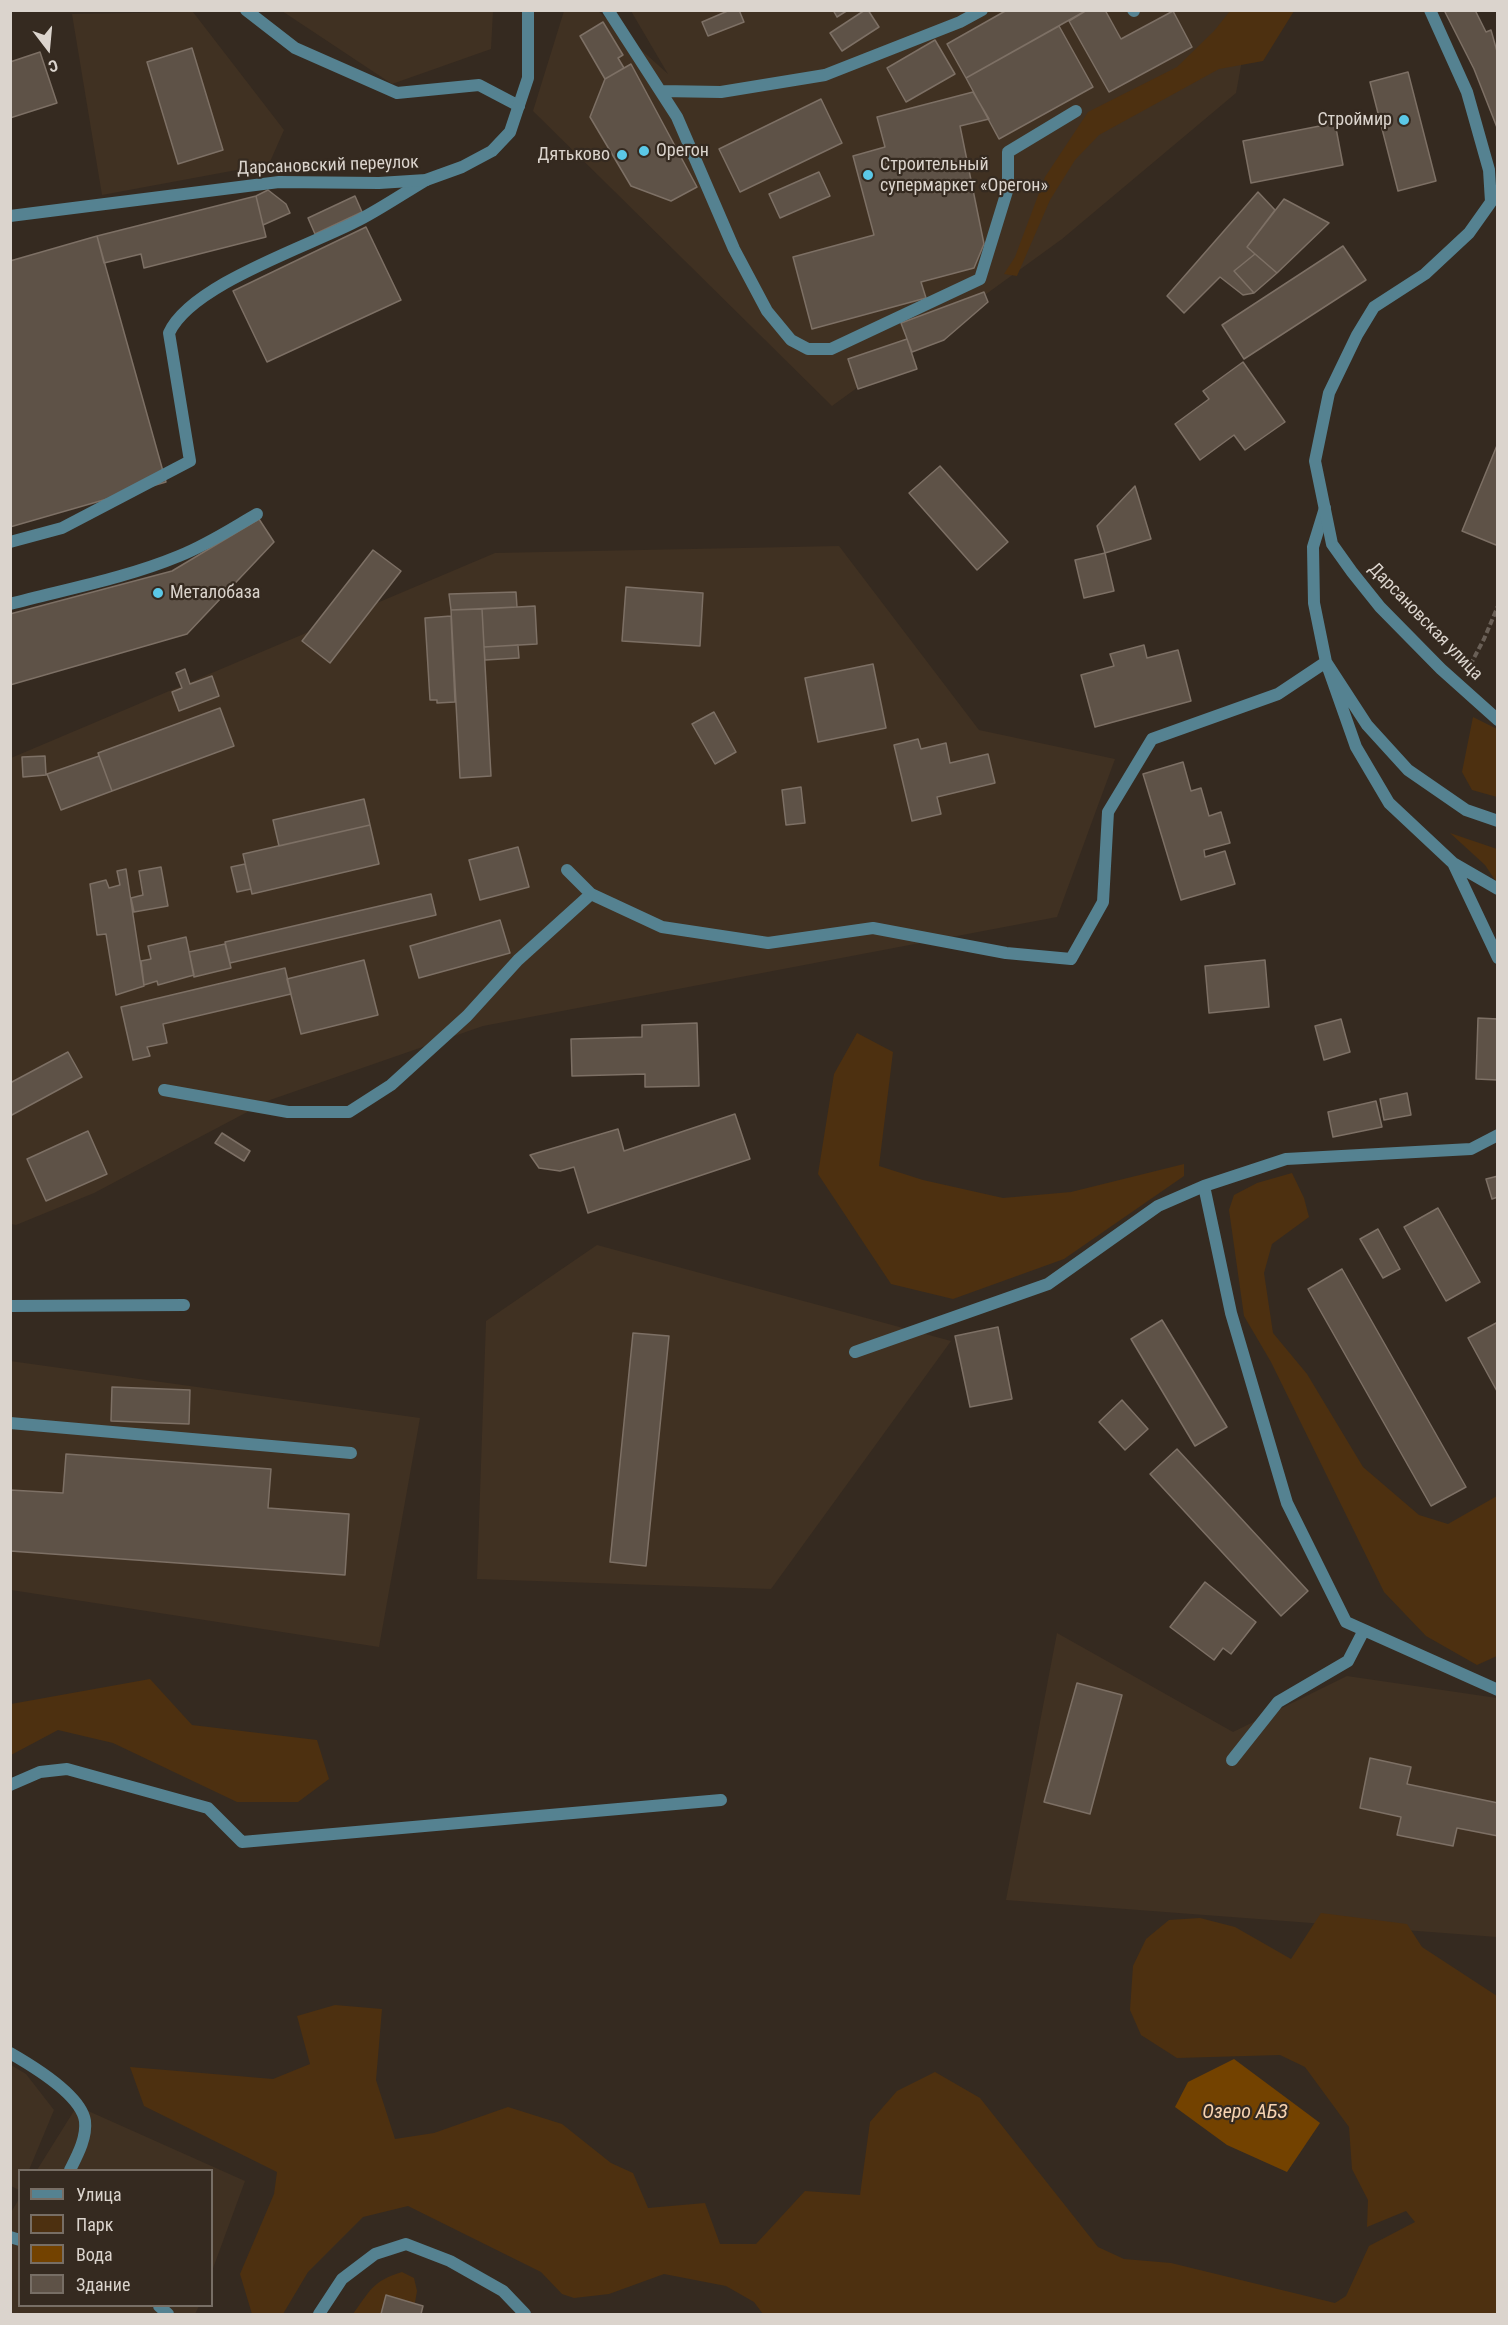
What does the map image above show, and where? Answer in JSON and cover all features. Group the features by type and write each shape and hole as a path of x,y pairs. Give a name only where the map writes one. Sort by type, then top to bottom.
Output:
{"street":[{"path":"246,10 295,48 397,93 479,85 519,106"},
{"name":"Дарсановский переулок","path":"10,216 279,182 379,183 426,180 462,167 492,151 510,132 528,78 528,10"},
{"path":"608,10 677,117 734,249 767,311 791,340 808,349 831,349 980,279 1008,188 1008,153 1076,111"},
{"path":"661,91 721,92 825,75 960,22 982,10"},
{"name":"Дарсановская улица","path":"1430,10 1467,92 1489,170 1494,203 1469,233 1425,273 1374,307 1357,335 1329,393 1315,461 1332,544 1380,607 1459,686 1497,720"},
{"path":"10,542 62,528 190,461 168,333 184,310 227,282 358,220 426,180"},
{"path":"1325,508 1313,548 1314,603 1326,662 1356,747 1389,803 1453,863 1497,889"},
{"path":"10,604 134,572 179,556 213,540 257,514"},
{"path":"1326,662 1368,725 1408,770 1466,810 1497,821"},
{"path":"567,870 591,894 662,927 768,943 873,928 1006,953 1071,959 1102,902 1108,812 1152,739 1278,694 1326,662"},
{"path":"1453,863 1497,958"},
{"path":"164,1090 288,1112 349,1112 391,1085 467,1016 519,960 591,894"},
{"path":"855,1352 1048,1284 1158,1206 1204,1186 1286,1159 1471,1149 1497,1136"},
{"path":"1204,1186 1231,1313 1287,1503 1346,1622 1497,1690"},
{"path":"10,1306 184,1305"},
{"path":"10,1423 351,1453"},
{"path":"1232,1760 1278,1702 1348,1661 1364,1630"},
{"path":"10,1785 40,1772 67,1769 208,1808 242,1842 721,1800"},
{"path":"10,2053 60,2085 85,2121 81,2146 70,2169"},
{"path":"319,2314 342,2280 375,2254 406,2244 450,2261 503,2291 525,2314"}],"path":[{"path":"1459,686 1484,639 1497,606"}],"shaded area":[{"path":"282,11 493,11 491,49 392,84"},
{"name":"Строительный супермаркет «Орегон»","path":"564,11 598,11 668,74 631,11 1251,11 1236,93 1062,239 832,406 533,111"},
{"path":"193,12 284,130 269,164 102,195 72,14"},
{"path":"839,546 979,730 1115,759 1057,917 483,1026 270,1100 94,1193 16,1225 11,1224 11,758 495,553"},
{"path":"597,1245 951,1341 771,1589 477,1579 486,1321"},
{"path":"10,1361 420,1418 379,1647 11,1590"},
{"path":"1057,1633 1233,1732 1347,1676 1497,1698 1497,1937 1006,1900"},
{"path":"11,2065 26,2074 54,2110 29,2169 18,2169 18,2190 11,2186"},
{"path":"77,2106 245,2181 213,2268 213,2169 38,2169"},
{"path":"18,2201 18,2307 198,2307 195,2314 11,2314 10,2214"}],"green space":[{"path":"1230,11 1294,11 1263,61 1219,69 1099,135 1075,160 1050,200 1017,276 1004,274 1015,257 1045,177 1088,112 1177,67 1214,31"},
{"path":"1473,717 1497,729 1497,797 1472,790 1462,772"},
{"path":"1450,833 1497,849 1497,883 1485,865"},
{"path":"857,1033 893,1052 879,1166 923,1180 1003,1198 1071,1192 1184,1164 1184,1176 1064,1259 953,1299 891,1284 818,1174 834,1074"},
{"path":"1292,1173 1304,1198 1309,1217 1272,1244 1264,1273 1273,1333 1307,1374 1363,1467 1419,1515 1448,1524 1497,1496 1497,1656 1477,1665 1426,1636 1384,1592 1271,1362 1244,1316 1229,1210 1234,1195 1257,1183"},
{"path":"150,1679 192,1725 317,1740 329,1779 298,1802 237,1802 113,1743 58,1730 11,1755 11,1704"},
{"path":"1321,1913 1407,1924 1422,1947 1497,1996 1497,2314 763,2314 754,2302 726,2286 664,2274 609,2294 574,2298 562,2294 541,2272 408,2206 363,2217 308,2272 283,2314 252,2314 240,2274 274,2194 277,2172 144,2106 130,2067 273,2079 310,2064 297,2016 335,2005 382,2009 376,2080 395,2139 434,2133 508,2107 562,2124 611,2163 633,2173 648,2208 705,2203 720,2244 756,2244 805,2191 860,2195 870,2122 897,2091 935,2072 980,2098 1098,2247 1124,2259 1171,2263 1335,2303 1346,2296 1369,2246 1415,2222 1406,2211 1367,2227 1368,2200 1352,2169 1349,2127 1305,2067 1280,2055 1177,2058 1141,2035 1130,2010 1133,1966 1146,1939 1169,1920 1200,1918 1235,1927 1291,1959"},
{"path":"402,2272 414,2278 417,2291 413,2314 353,2314 378,2283"}],"water":[{"name":"Озеро АБЗ","path":"1234,2059 1320,2123 1287,2172 1227,2145 1175,2107 1188,2082"}],"building":[{"path":"730,10 739,10 744,22 708,36 702,22"},
{"path":"833,10 848,10 837,17"},
{"path":"868,10 879,27 842,51 830,33"},
{"path":"1007,10 1087,10 966,78 947,44"},
{"path":"1087,10 1105,10 1121,39 1173,11 1192,47 1109,92 1069,21"},
{"path":"1444,10 1475,10 1486,32 1491,30 1498,55 1498,130 1474,69"},
{"path":"603,22 623,55 618,58 624,68 605,79 580,36"},
{"path":"1059,26 1093,87 999,139 966,78"},
{"path":"935,40 955,74 906,102 887,68"},
{"path":"192,48 223,150 178,164 147,62"},
{"path":"40,52 57,103 10,118 10,62"},
{"name":"Орегон","path":"631,64 697,187 671,201 631,186 590,117 605,79"},
{"path":"1408,72 1436,181 1398,191 1370,82"},
{"path":"973,92 989,119 960,126 984,244 974,268 921,282 926,298 812,329 793,257 874,235 853,156 885,147 877,117"},
{"path":"821,99 842,143 740,192 719,149"},
{"path":"1335,123 1343,165 1251,183 1243,141"},
{"path":"819,172 830,196 780,218 769,194"},
{"path":"268,190 286,204 290,213 263,225 256,196"},
{"path":"1258,192 1275,210 1247,247 1255,254 1234,271 1254,293 1243,295 1220,277 1184,313 1167,296"},
{"path":"256,196 266,237 144,268 141,254 104,263 97,236"},
{"path":"355,196 362,212 315,234 308,218"},
{"path":"1284,199 1329,223 1277,273 1247,247"},
{"path":"366,227 401,300 267,362 233,291"},
{"path":"97,236 166,482 10,527 10,261"},
{"path":"1343,246 1366,280 1244,359 1222,325"},
{"path":"1255,254 1277,273 1254,293 1234,271"},
{"path":"984,292 988,302 944,340 912,352 901,323"},
{"path":"907,339 917,369 858,389 848,359"},
{"path":"1243,362 1285,422 1245,450 1234,435 1200,460 1175,424 1209,399 1203,391"},
{"path":"1498,443 1498,541 1496,545 1462,531"},
{"path":"940,466 1008,542 977,570 909,493"},
{"path":"1135,486 1151,539 1105,553 1097,526"},
{"name":"Металобаза","path":"259,519 274,542 187,634 10,685 10,614 172,571"},
{"path":"373,550 401,571 330,663 302,641"},
{"path":"1105,553 1114,591 1084,598 1075,560"},
{"path":"626,587 703,593 700,646 622,641"},
{"path":"516,592 517,607 451,610 449,594"},
{"path":"535,606 537,644 484,647 482,609"},
{"path":"482,609 491,776 460,778 451,610"},
{"path":"451,616 455,702 437,703 437,700 430,700 425,618"},
{"path":"518,645 519,658 485,660 484,647"},
{"path":"1144,645 1147,658 1178,650 1191,701 1095,727 1081,675 1114,666 1110,654"},
{"path":"873,664 886,728 818,742 805,678"},
{"path":"185,669 190,684 212,676 219,696 179,711 172,692 182,688 176,673"},
{"path":"220,708 234,746 112,791 98,753"},
{"path":"714,712 736,752 715,764 692,724"},
{"path":"918,739 921,749 946,743 950,763 988,754 995,783 937,797 941,814 912,821 894,745"},
{"path":"45,756 46,775 23,777 22,757"},
{"path":"99,756 112,791 61,810 47,774"},
{"path":"1183,762 1191,791 1201,788 1209,816 1221,812 1230,843 1204,850 1205,857 1225,851 1235,884 1181,900 1143,774"},
{"path":"801,787 805,823 786,825 782,790"},
{"path":"364,799 370,825 279,846 273,820"},
{"path":"370,825 379,864 252,894 243,854"},
{"path":"518,847 529,887 480,900 469,860"},
{"path":"245,864 251,889 237,892 231,867"},
{"path":"161,867 168,906 134,912 131,898 143,895 139,871"},
{"path":"126,869 144,986 116,995 106,934 97,935 90,884 106,880 109,888 120,885 117,871"},
{"path":"431,894 436,915 230,963 225,942"},
{"path":"500,920 510,953 419,978 410,946"},
{"path":"186,937 194,975 158,985 157,981 144,985 141,961 151,959 148,946"},
{"path":"225,944 231,968 194,977 189,952"},
{"path":"364,960 378,1015 301,1034 287,979"},
{"path":"1265,960 1269,1007 1209,1013 1205,966"},
{"path":"285,968 291,994 163,1024 167,1043 147,1047 150,1056 133,1060 121,1007"},
{"path":"1478,1018 1498,1019 1498,1080 1476,1079"},
{"path":"1341,1019 1350,1052 1324,1060 1315,1026"},
{"path":"697,1023 699,1086 645,1087 645,1074 572,1076 571,1039 642,1037 642,1025"},
{"path":"68,1052 82,1077 10,1116 10,1083"},
{"path":"1407,1093 1411,1115 1384,1120 1380,1099"},
{"path":"1376,1101 1382,1127 1333,1137 1328,1112"},
{"path":"735,1114 750,1159 588,1213 574,1167 560,1171 539,1168 530,1155 618,1129 624,1151"},
{"path":"88,1131 107,1174 46,1201 27,1159"},
{"path":"222,1133 250,1151 244,1161 215,1143"},
{"path":"1498,1176 1498,1197 1492,1199 1486,1179"},
{"path":"1438,1208 1480,1282 1446,1301 1404,1227"},
{"path":"1378,1229 1400,1269 1383,1278 1360,1239"},
{"path":"1342,1269 1466,1487 1431,1506 1308,1289"},
{"path":"1162,1320 1227,1427 1195,1446 1131,1339"},
{"path":"1498,1322 1498,1393 1468,1338"},
{"path":"998,1327 1012,1399 970,1407 955,1336"},
{"path":"633,1333 669,1336 646,1566 610,1562"},
{"path":"112,1387 190,1390 189,1424 111,1421"},
{"path":"1122,1400 1148,1429 1125,1450 1099,1422"},
{"path":"1177,1449 1308,1591 1281,1616 1150,1474"},
{"path":"66,1454 271,1469 268,1508 349,1514 345,1575 10,1551 10,1490 63,1493"},
{"path":"1205,1582 1256,1622 1231,1654 1223,1648 1214,1660 1170,1627"},
{"path":"1077,1683 1122,1695 1090,1814 1044,1802"},
{"path":"1370,1758 1411,1767 1407,1784 1498,1803 1498,1836 1457,1828 1453,1846 1397,1835 1401,1817 1360,1808"},
{"path":"386,2295 423,2306 421,2314 381,2314"}],"place":[{"name":"Строймир","path":"1404,120"},
{"name":"Орегон","path":"644,151"},
{"name":"Дятьково","path":"622,155"},
{"name":"Строительный супермаркет «Орегон»","path":"868,175"},
{"name":"Металобаза","path":"158,593"}]}
